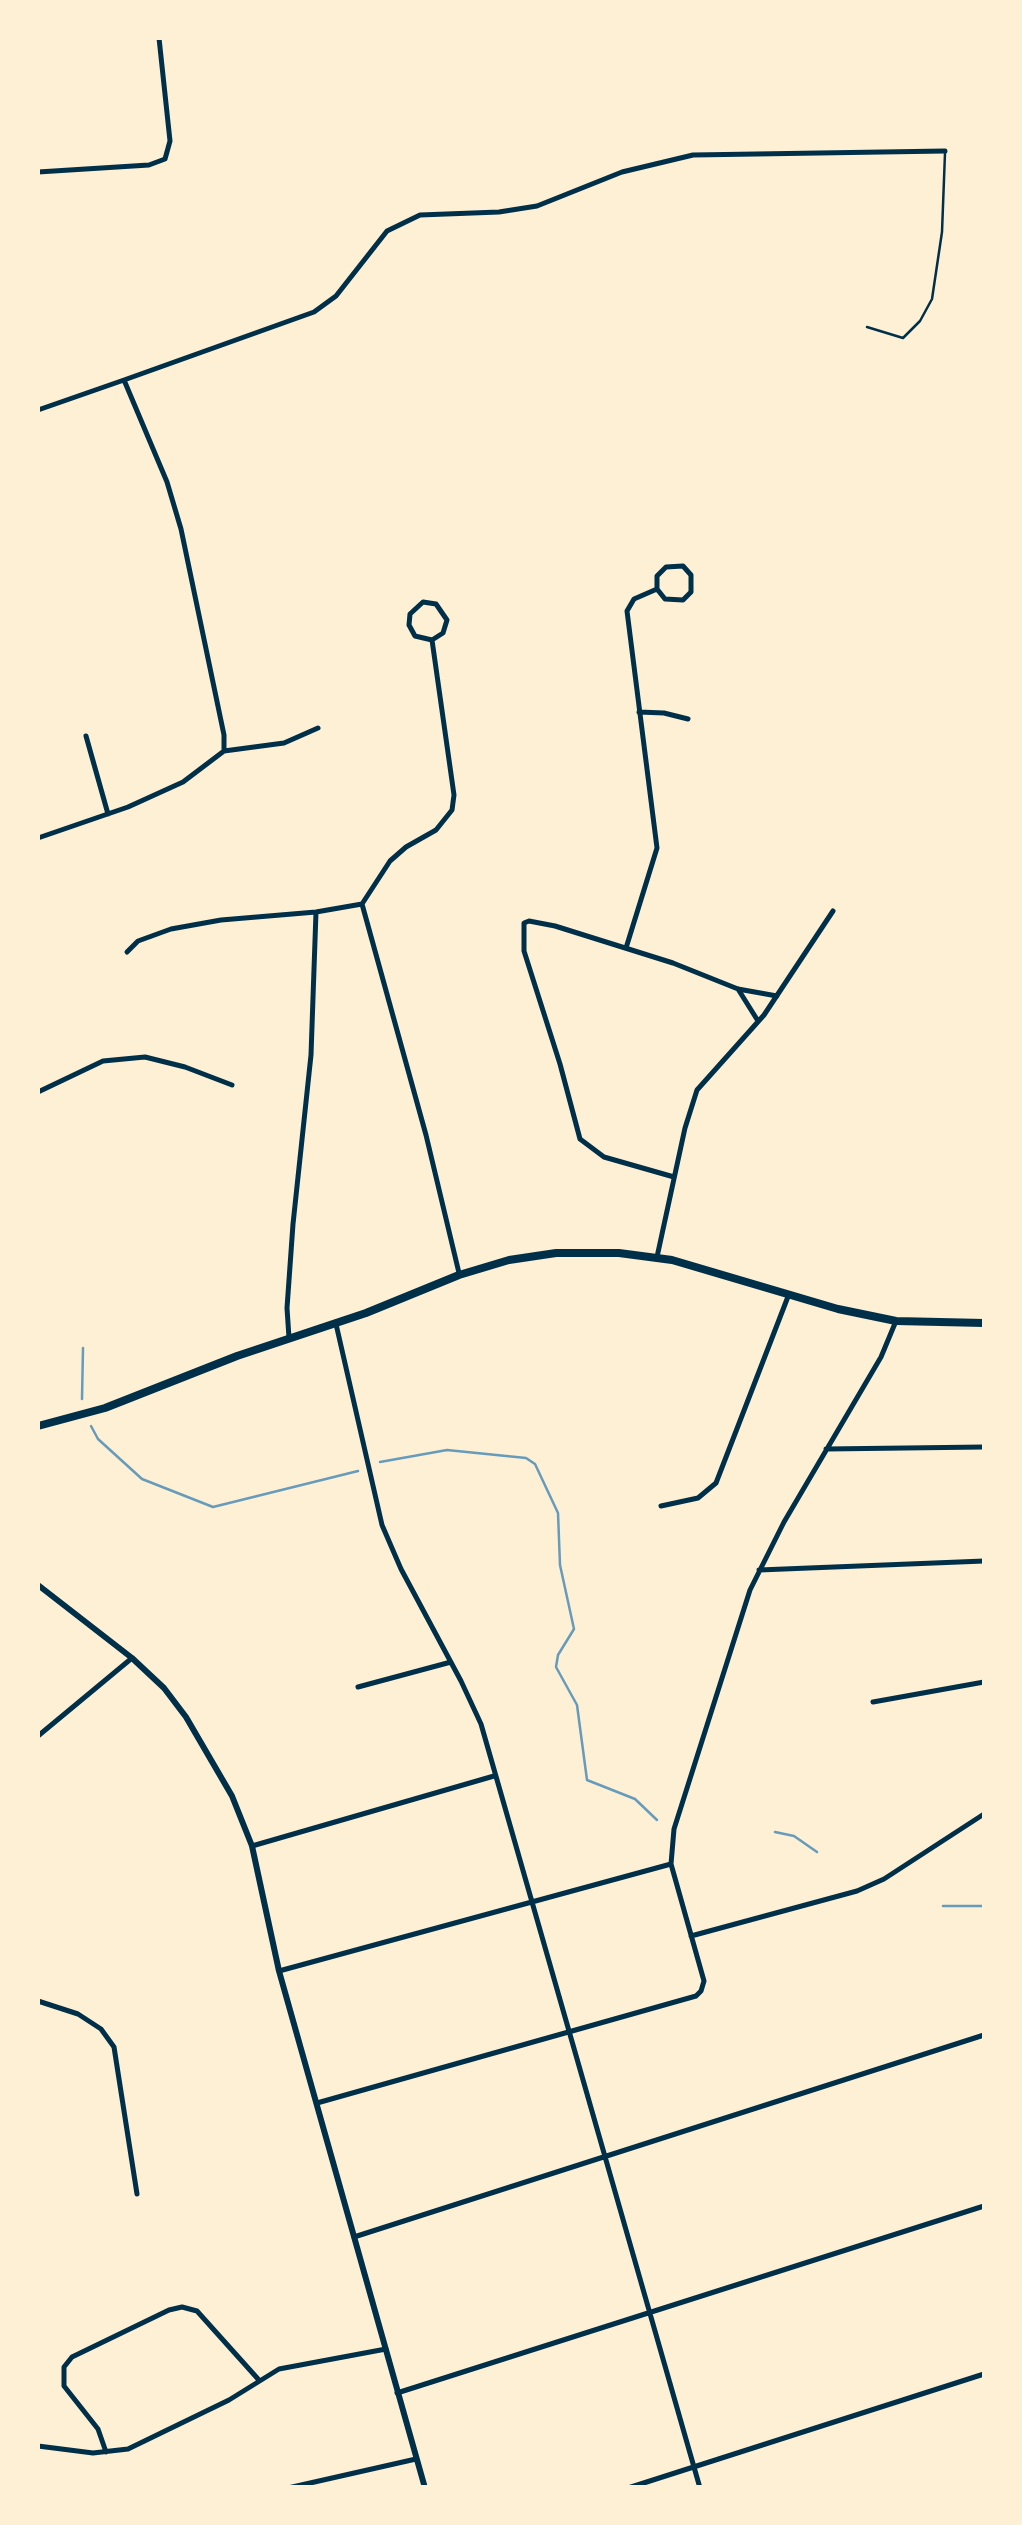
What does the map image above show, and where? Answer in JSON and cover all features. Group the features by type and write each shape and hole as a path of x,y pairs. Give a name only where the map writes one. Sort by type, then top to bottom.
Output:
{"main road":[{"path":"38,1426 105,1408 459,1275 509,1260 556,1253 619,1252 657,1257 896,1321 984,1322"}],"street":[{"path":"38,172 149,166 164,158 170,141 158,38"},
{"path":"38,410 314,312 336,296 387,231 420,215 499,212 537,206 622,172 693,154 945,151"},
{"path":"124,380 167,482 181,529 224,735 224,751"},
{"path":"672,565 683,566 693,580 688,597 677,602 664,599 657,589 657,576 672,565"},
{"path":"626,948 657,848 627,611 634,599 657,589"},
{"path":"423,602 436,604 445,614 446,626 432,640 415,636 409,626 410,614 423,602"},
{"path":"128,952 138,940 171,930 221,920 362,904 390,861 436,830 452,810 454,795 432,640"},
{"path":"640,712 688,719"},
{"path":"38,838 108,814 182,782 224,751 284,743 318,728"},
{"path":"86,736 108,814"},
{"path":"362,904 426,1135 459,1275"},
{"path":"289,1338 287,1308 310,1055 316,912"},
{"path":"657,1257 697,1090 758,1022 832,912"},
{"path":"674,1176 604,1157 580,1139 524,950 525,922 542,922 738,989 777,996"},
{"path":"738,989 758,1022"},
{"path":"38,1092 103,1061 146,1057 232,1085"},
{"path":"661,1506 698,1498 716,1483 789,1294"},
{"path":"317,2103 699,1994 704,1981 672,1864 674,1828 759,1570 881,1357 896,1321"},
{"path":"336,1324 382,1525 400,1570 474,1709 495,1776 700,2488"},
{"path":"826,1449 984,1447"},
{"path":"759,1570 984,1562"},
{"path":"38,1585 164,1688 186,1717 232,1796 252,1846 279,1971 425,2488"},
{"path":"38,1736 132,1658"},
{"path":"358,1687 451,1662"},
{"path":"873,1702 984,1682"},
{"path":"252,1846 495,1776"},
{"path":"691,1936 857,1891 884,1879 984,1814"},
{"path":"279,1971 672,1864"},
{"path":"38,2001 78,2014 101,2029 114,2047 138,2194"},
{"path":"354,2237 984,2035"},
{"path":"397,2393 984,2206"},
{"path":"106,2452 101,2434 63,2384 62,2373 72,2357 169,2310 198,2311 258,2379"},
{"path":"38,2446 106,2452 140,2445 229,2400 279,2369 386,2349"},
{"path":"628,2488 984,2374"},
{"path":"288,2488 416,2458"}],"lane":[{"path":"867,327 903,338 920,321 932,299 942,232 945,151"}],"waterway":[{"path":"82,1399 83,1348"},
{"path":"91,1426 98,1439 142,1479 213,1507 358,1471"},
{"path":"380,1462 447,1450 526,1458 535,1464 558,1513 560,1565 574,1629 558,1655 556,1667 577,1705 587,1780 635,1799 657,1820"},
{"path":"775,1832 794,1836 817,1852"},
{"path":"943,1906 984,1906"}]}
